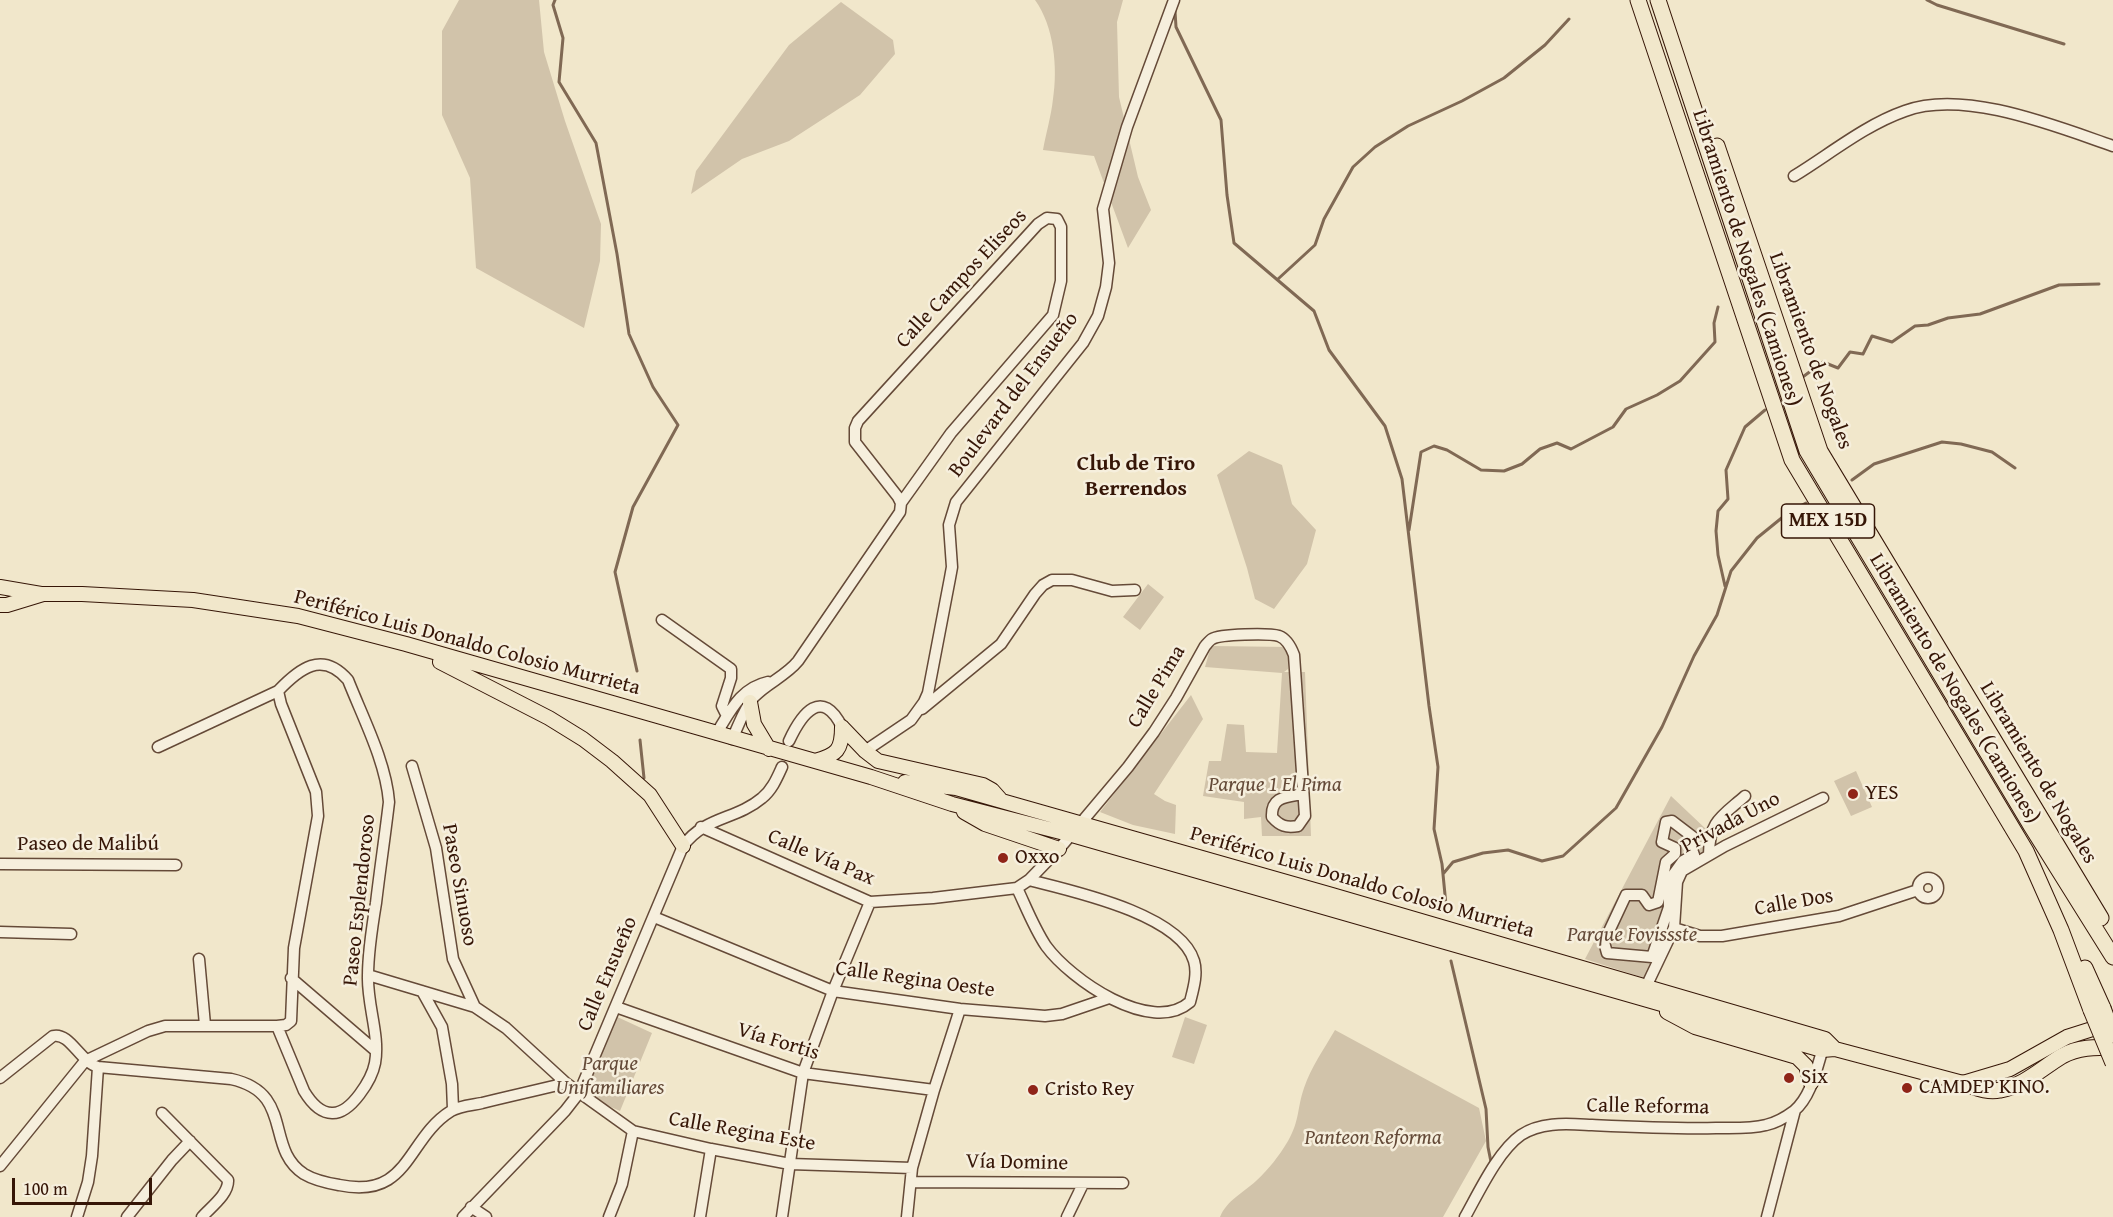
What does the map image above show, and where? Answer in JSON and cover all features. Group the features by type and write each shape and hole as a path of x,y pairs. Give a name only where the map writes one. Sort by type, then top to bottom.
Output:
{"highway":[{"name":"Libramiento de Nogales (Camiones)","path":"1638,0 1792,460 2026,851 2097,1009 2113,1063"},
{"name":"MEX 15D","path":"1646,0 1798,457 2032,849 2097,1009 2113,1034"},
{"name":"Libramiento de Nogales","path":"1658,0 1807,451 2031,826 2113,957"},
{"name":"Libramiento de Nogales","path":"1668,0 1820,451 2113,938"},
{"path":"1963,1083 1983,1090 1998,1091 2025,1081 2071,1052 2090,1048 2113,1048"}],"main road":[{"name":"Periférico Luis Donaldo Colosio Murrieta","path":"0,586 43,594 193,600 298,616 406,644 732,739 872,777 952,804 1072,835 1963,1083"},
{"name":"Periférico Luis Donaldo Colosio Murrieta","path":"0,604 7,605 43,594"},
{"path":"406,644 521,703 583,740 650,795 683,846"},
{"path":"754,694 754,724 769,749"},
{"path":"842,727 874,758 886,763 983,785 992,790 1001,801"},
{"path":"815,761 835,753 841,742 842,727"},
{"name":"Periférico Luis Donaldo Colosio Murrieta","path":"872,777 956,788 1081,823 1646,996"},
{"path":"956,788 952,804 985,824 1059,849"},
{"path":"1646,996 1690,1025 1797,1057 1806,1066 1811,1083"},
{"path":"1963,1083 2010,1070 2060,1041 2113,1023"}],"street":[{"name":"Boulevard del Ensueño","path":"919,712 927,693 951,578 949,525 952,513 956,502 1083,343 1098,316 1106,287 1109,263 1103,209 1127,127 1174,0"},
{"path":"1794,176 1874,125 1904,111 1929,104 1957,104 1993,109 2113,146"},
{"name":"Calle Campos Eliseos","path":"716,734 740,697 754,694 794,667 896,521 901,503 951,433 1053,315 1061,281 1061,227 1057,219 1047,218 1038,224 858,421 854,434 855,442 898,496 901,503"},
{"path":"865,751 911,720 1001,644 1042,585 1052,580 1072,580 1112,591 1135,590"},
{"path":"662,620 731,669 731,678 722,706 727,716"},
{"name":"Calle Pima","path":"1081,823 1154,732 1205,646 1211,639 1219,636 1271,635 1285,640 1291,646 1294,655 1303,794"},
{"name":"Paseo Esplendoroso","path":"278,691 296,673 314,664 341,672 348,680 383,769 388,786 389,802 368,975 376,1051 371,1075 363,1089 338,1112 331,1113 318,1107 304,1091 278,1026"},
{"path":"0,1166 92,1064 148,1031 165,1026 278,1026 289,1024 292,1018 291,978 294,948 318,816 318,804 316,792 281,705 278,691 158,747"},
{"path":"732,739 754,694"},
{"path":"789,741 798,721 808,710 815,708 828,708 842,727"},
{"name":"Paseo Sinuoso","path":"412,766 436,848 453,959 475,1007"},
{"path":"683,846 701,827 763,798 782,767"},
{"path":"1709,850 1710,832 1717,821 1745,795"},
{"name":"Privada Uno","path":"1646,996 1674,928 1679,876 1686,867 1709,850 1823,798"},
{"path":"1693,837 1690,844 1694,855 1683,861 1668,882 1669,907 1652,957 1607,953 1604,942 1626,895 1642,895 1649,904 1658,902 1666,862 1675,854 1675,848 1662,842 1666,822 1672,821 1693,837 1709,850"},
{"name":"Calle Vía Pax","path":"701,827 870,902 933,898 1017,888 1029,880 1081,823"},
{"name":"Calle Ensueño","path":"463,1217 565,1111 579,1093 683,846"},
{"name":"Paseo de Malibú","path":"0,864 176,865"},
{"path":"1017,888 1034,925 1047,946 1068,969 1109,998 1134,1009 1155,1012 1178,1010 1190,1002 1195,981 1194,961 1175,935 1159,924 1119,906 1029,880"},
{"name":"Calle Dos","path":"1674,928 1700,936 1722,936 1839,916 1918,890"},
{"path":"782,1217 803,1073 833,991 870,902"},
{"name":"Calle Regina Oeste","path":"654,917 833,991 960,1009 1053,1016 1109,998"},
{"path":"0,932 71,934"},
{"path":"199,959 204,1025"},
{"path":"368,975 475,1007 506,1028 579,1093"},
{"path":"291,978 376,1051"},
{"path":"422,991 442,1027 452,1083 453,1109"},
{"name":"Vía Fortis","path":"615,1007 803,1073 934,1090"},
{"path":"907,1217 912,1168 960,1009"},
{"path":"2081,1033 2113,1034"},
{"path":"0,1078 57,1034 65,1037 92,1064 231,1079 253,1085 266,1098 275,1116 284,1147 295,1166 314,1178 352,1188 374,1186 398,1172 427,1132 453,1109 566,1083"},
{"path":"1767,1217 1795,1110 1804,1098 1827,1046"},
{"path":"77,1217 88,1182 92,1156 92,1064"},
{"name":"Calle Regina Este","path":"579,1093 633,1131 711,1149 790,1164 912,1168"},
{"name":"Calle Reforma","path":"1465,1217 1505,1151 1521,1135 1539,1127 1560,1124 1677,1129 1751,1127 1779,1120 1795,1110"},
{"path":"162,1113 228,1180 229,1185 226,1191 202,1217"},
{"path":"609,1217 622,1184 633,1131"},
{"path":"127,1217 190,1141"},
{"path":"700,1217 711,1149"},
{"name":"Vía Domine","path":"911,1182 1123,1183"},
{"path":"1067,1217 1083,1184"},
{"path":"471,1207 486,1217"}],"green space":[{"path":"459,0 539,0 544,52 601,224 600,261 584,328 476,268 470,178 442,115 442,31"},
{"path":"1035,0 1123,0 1117,22 1119,97 1138,177 1151,210 1128,248 1094,156 1043,150 1053,99 1055,61 1047,22"},
{"path":"841,2 893,40 895,54 860,95 789,141 742,159 691,194 696,171 789,45"},
{"path":"1249,451 1282,465 1292,504 1316,530 1307,564 1274,609 1255,599 1217,475"},
{"path":"1148,584 1164,597 1140,630 1123,617"},
{"name":"Parque 1 El Pima","path":"1211,646 1289,647 1288,669 1284,672 1305,672 1311,836 1262,836 1261,817 1244,819 1244,802 1203,796 1209,761 1221,761 1227,724 1244,725 1246,752 1277,753 1282,673 1205,667"},
{"path":"1191,695 1203,719 1154,794 1176,805 1175,834 1133,825 1100,812"},
{"name":"YES","path":"1856,771 1872,807 1851,816 1834,781"},
{"name":"Parque Fovissste","path":"1671,796 1707,830 1706,853 1674,882 1667,935 1644,978 1585,959"},
{"name":"Parque Unifamiliares","path":"613,1015 652,1033 620,1111 579,1093"},
{"path":"1185,1017 1207,1025 1194,1064 1172,1057"},
{"name":"Panteon Reforma","path":"1335,1030 1479,1108 1486,1141 1443,1217 1220,1217 1231,1201 1265,1172 1288,1141 1295,1127 1307,1080"}],"waterway":[{"path":"555,0 553,5 563,38 559,82 596,143 629,334 653,387 678,425 633,507 615,572 637,671"},
{"path":"1927,0 2064,44"},
{"path":"1175,11 1176,27 1221,120 1227,195 1234,243 1314,311 1329,350 1385,426 1402,479 1438,767 1434,829 1442,864 1446,905"},
{"path":"1278,279 1315,245 1324,219 1353,167 1375,147 1408,126 1504,78 1545,45 1569,19"},
{"path":"1800,379 1823,362 1838,368 1850,352 1863,354 1872,336 1892,342 1915,326 1928,325 1948,318 1980,314 2059,285 2099,284"},
{"path":"1409,530 1421,452 1434,446 1447,450 1481,470 1504,471 1522,464 1540,449 1557,443 1571,449 1613,427 1626,409 1657,395 1680,381 1715,342 1714,323 1718,307"},
{"path":"1725,586 1718,555 1716,531 1718,511 1728,499 1726,470 1745,427 1765,410"},
{"path":"1852,480 1874,464 1942,442 1992,452 2015,468"},
{"path":"1443,874 1453,862 1483,853 1508,850 1542,861 1563,856 1616,808 1662,727 1694,656 1717,615 1731,571 1757,538 1789,512 1806,503"},
{"path":"640,740 644,778"},
{"path":"1451,961 1486,1109 1491,1162"}],"place":[{"name":"YES","path":"1853,794"},
{"name":"Oxxo","path":"1003,858"},
{"name":"Six","path":"1789,1078"},
{"name":"CAMDEP KINO.","path":"1907,1088"},
{"name":"Cristo Rey","path":"1033,1090"}],"district":[{"name":"Club de Tiro Berrendos","path":"1136,476"}]}
